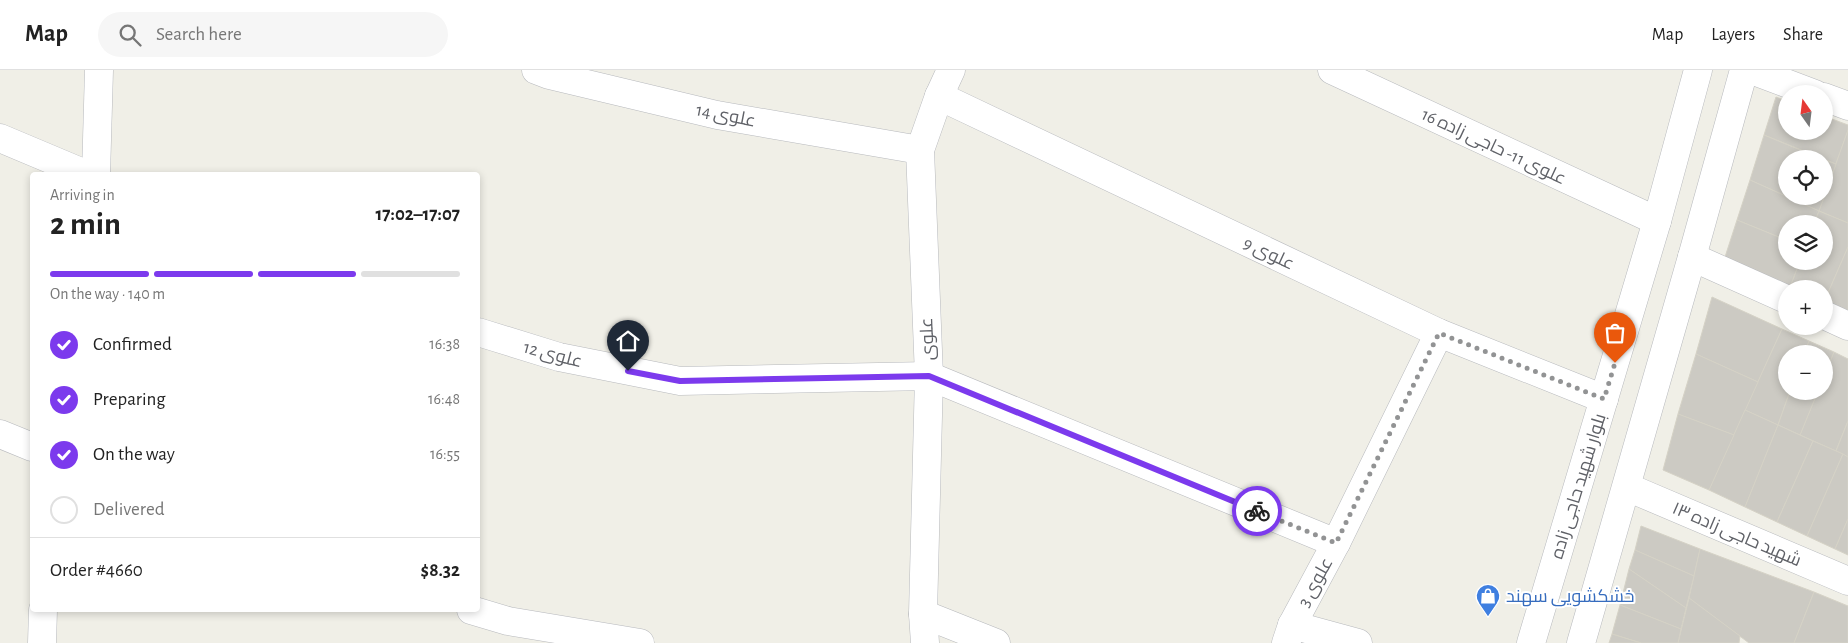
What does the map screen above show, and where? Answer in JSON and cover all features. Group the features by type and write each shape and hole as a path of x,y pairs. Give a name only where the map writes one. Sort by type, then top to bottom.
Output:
{"street":[{"path":"96,172 99,70"},
{"name":"علوی 14","path":"536,70 549,75 717,115 920,150"},
{"name":"علوی","path":"925,643 923,614 929,376 920,150 939,96 951,70"},
{"name":"علوی 11- حاجی زاده 16","path":"1332,70 1657,221"},
{"name":"بلوار شهید حاجی زاده","path":"1532,643 1657,221 1698,70"},
{"path":"1581,643 1744,70"},
{"path":"1751,70 1790,85"},
{"name":"علوی 9","path":"939,96 1439,333 1604,399"},
{"path":"1833,100 1848,106"},
{"path":"0,138 81,172"},
{"path":"1692,256 1778,295"},
{"path":"1833,319 1848,326"},
{"name":"علوی 12","path":"480,333 559,357 680,381 929,376"},
{"name":"علوی 3","path":"1289,634 1439,333"},
{"path":"929,376 1336,543"},
{"path":"0,434 30,446"},
{"name":"شهید حاجی زاده ۱۳","path":"1626,487 1848,581"},
{"path":"42,643 43,612"},
{"path":"478,612 508,620 640,643"},
{"path":"923,614 996,643"},
{"path":"1289,634 1358,643"}],"building":[{"path":"1776,97 1778,98 1778,140 1833,140 1833,119 1848,125 1836,164 1833,163 1833,150 1801,150 1764,135"},
{"path":"1848,130 1848,223 1833,217 1833,215 1819,211 1821,205 1833,205 1833,172"},
{"path":"1764,135 1800,150 1778,150 1778,193 1750,180"},
{"path":"1750,180 1778,193 1778,205 1806,205 1819,211 1817,215 1778,215 1778,237 1737,220"},
{"path":"1806,205 1821,205 1819,211"},
{"path":"1819,211 1829,215 1817,215"},
{"path":"1833,217 1848,223 1848,247 1833,281 1793,280 1797,270 1833,270"},
{"path":"1737,220 1778,237 1778,270 1797,270 1793,280 1778,281 1725,257"},
{"path":"1848,247 1848,313 1833,306 1833,281"},
{"path":"1712,297 1778,327 1779,335 1758,382 1696,354"},
{"path":"1779,335 1796,335 1809,341 1807,345 1778,345 1778,400 1787,400 1778,425 1745,410"},
{"path":"1809,341 1818,345 1807,345"},
{"path":"1834,352 1848,359 1848,421 1836,451 1800,435 1814,400 1833,400"},
{"path":"1696,354 1758,382 1734,435 1678,414"},
{"path":"1787,400 1814,400 1800,435 1778,425"},
{"path":"1745,410 1778,425 1745,507 1709,490"},
{"path":"1678,414 1734,435 1709,490 1663,470"},
{"path":"1848,421 1848,457 1836,451"},
{"path":"1778,425 1813,441 1777,522 1745,507"},
{"path":"1813,441 1843,454 1807,536 1777,522"},
{"path":"1843,454 1848,457 1848,519 1835,549 1807,536"},
{"path":"1848,519 1848,555 1835,549"},
{"path":"1641,526 1700,549 1694,576 1635,550"},
{"path":"1700,549 1814,592 1794,643 1749,643 1689,598"},
{"path":"1635,550 1694,576 1686,608 1629,569"},
{"path":"1629,569 1686,608 1681,629 1620,605"},
{"path":"1814,592 1848,606 1848,643 1794,643"},
{"path":"1689,598 1740,636 1739,643 1678,643"},
{"path":"1620,605 1681,629 1678,643 1641,643 1612,634"},
{"path":"1612,634 1641,643 1609,643"}],"way so far":[{"path":"1257,511 1336,543 1439,333 1604,399 1615,363"}],"place":[{"name":"خشکشویی سهند","path":"1488,617"}],"route":[{"path":"628,371 680,381 929,376 1257,511"}]}
